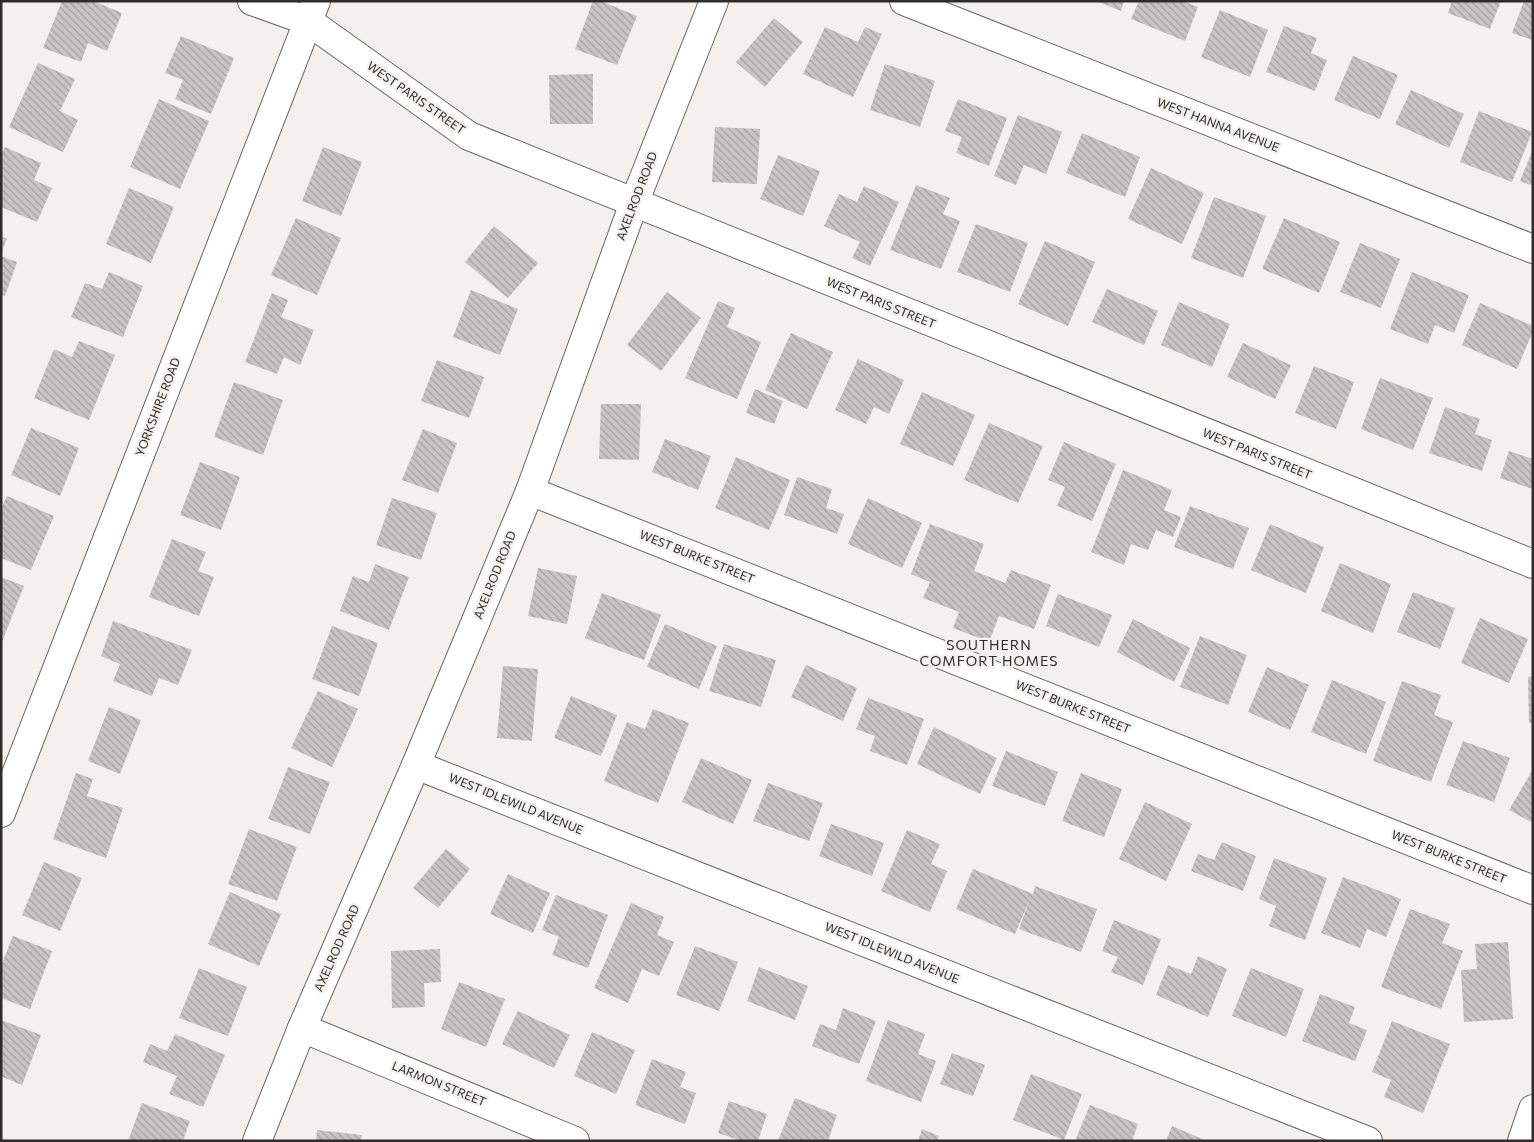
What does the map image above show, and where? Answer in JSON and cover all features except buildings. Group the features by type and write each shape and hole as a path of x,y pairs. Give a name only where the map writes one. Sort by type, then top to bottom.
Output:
{"street":[{"name":"WEST PARIS STREET","path":"252,1 312,11 469,136 1533,564"},
{"name":"AXELROD ROAD","path":"257,1141 302,1028 416,764 530,491 634,203 714,1"},
{"name":"WEST HANNA AVENUE","path":"904,1 1533,249"},
{"name":"YORKSHIRE ROAD","path":"1,813 312,11"},
{"name":"WEST BURKE STREET","path":"530,491 1533,890"},
{"name":"WEST IDLEWILD AVENUE","path":"416,764 1368,1141"},
{"name":"LARMON STREET","path":"302,1028 575,1141"},
{"path":"1522,1141 1533,1109"}],"district":[{"name":"SOUTHERN COMFORT HOMES","path":"989,654"}]}
